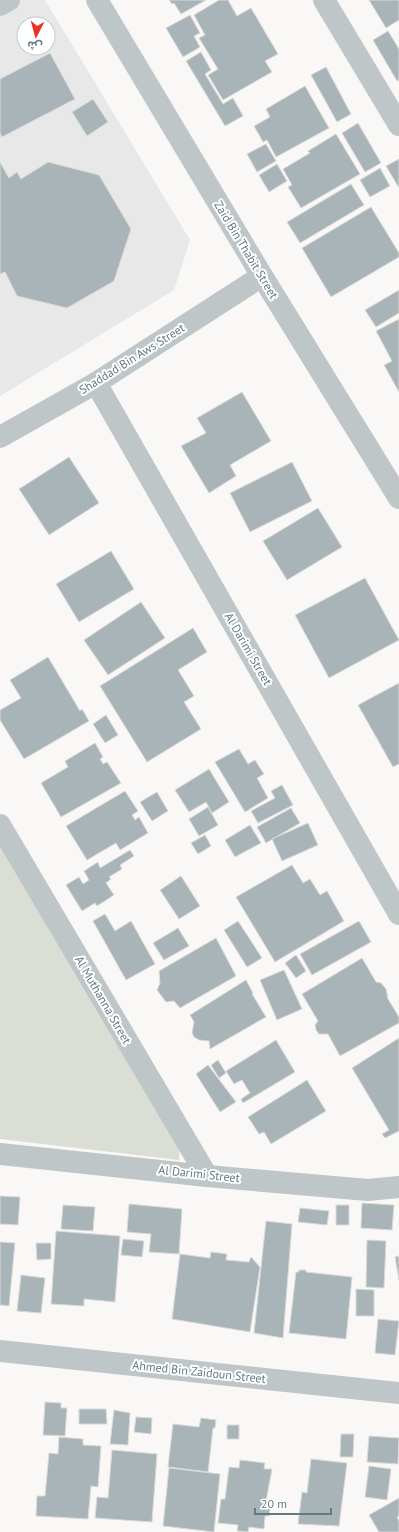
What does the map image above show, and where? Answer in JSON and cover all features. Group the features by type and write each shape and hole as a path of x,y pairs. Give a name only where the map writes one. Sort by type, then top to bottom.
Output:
{"street":[{"path":"0,5 9,0"},
{"name":"Zaid Bin Thabit Street","path":"97,0 262,276 399,498"},
{"path":"324,0 399,125"},
{"name":"Shaddad Bin Aws Street","path":"0,437 96,383 262,276"},
{"name":"Al Darimi Street","path":"96,383 399,914"},
{"name":"Al Muthanna Street","path":"0,825 207,1176"},
{"name":"Al Darimi Street","path":"0,1154 207,1176 368,1190 399,1187"},
{"name":"Ahmed Bin Zaidoun Street","path":"0,1351 399,1393"}],"shaded area":[{"path":"0,0 45,0 55,16 16,16 16,56 56,56 56,18 190,240 174,290 0,396"},
{"path":"0,827 180,1143 179,1160 0,1139"}],"building":[{"path":"169,0 206,0 181,14 174,3 172,4"},
{"path":"219,0 228,0 237,16 251,8 278,54 265,61 272,72 223,100 208,75 218,69 199,38 205,35 194,15"},
{"path":"369,0 399,0 399,20 386,28"},
{"path":"190,15 200,33 194,36 200,47 183,57 166,28"},
{"path":"388,31 399,49 399,80 397,81 373,40"},
{"path":"201,52 211,70 205,74 223,104 233,98 243,116 225,126 186,61"},
{"path":"44,56 52,56 75,99 2,137 0,133 0,79"},
{"path":"326,67 351,114 337,122 311,75"},
{"path":"305,86 329,128 276,157 267,140 263,142 254,126 270,117 266,109"},
{"path":"93,99 108,122 87,136 72,112"},
{"path":"358,123 381,163 365,172 342,133"},
{"path":"336,134 360,174 301,208 288,187 292,185 283,169 310,153 308,151"},
{"path":"266,144 276,161 257,172 247,154"},
{"path":"399,159 399,188 386,166"},
{"path":"0,162 9,178 17,172 21,179 48,162 99,175 131,229 114,281 67,308 17,296 5,272 0,274"},
{"path":"277,164 287,181 269,192 259,175"},
{"path":"380,168 390,186 370,197 360,180"},
{"path":"351,184 364,205 300,243 287,222"},
{"path":"371,207 399,253 399,257 331,297 302,248"},
{"path":"399,290 399,313 376,327 365,310"},
{"path":"399,319 399,392 384,365 392,361 376,331"},
{"path":"242,392 271,441 230,465 236,476 209,493 181,446 206,433 197,418"},
{"path":"69,457 99,503 49,535 19,489"},
{"path":"292,462 312,501 250,532 230,493"},
{"path":"318,508 342,547 287,580 263,541"},
{"path":"111,551 134,589 79,622 56,584"},
{"path":"365,578 399,640 329,678 295,615"},
{"path":"141,602 165,638 108,675 84,640"},
{"path":"193,628 207,652 178,670 194,696 184,702 201,729 147,762 100,686"},
{"path":"48,657 80,711 82,709 89,721 24,759 0,720 0,710 21,698 10,680"},
{"path":"399,683 399,764 393,767 358,705"},
{"path":"106,715 118,735 105,743 93,724"},
{"path":"95,743 103,757 100,759 103,764 107,762 121,783 61,817 41,783 68,767 65,761"},
{"path":"239,749 248,764 255,760 264,774 257,778 268,798 245,812 215,762"},
{"path":"209,769 229,802 212,813 206,802 189,812 175,790"},
{"path":"282,785 293,805 258,823 251,811 275,798 271,791"},
{"path":"125,791 138,811 132,815 135,820 139,817 148,833 120,850 116,843 87,860 66,826"},
{"path":"157,792 168,811 152,821 140,802"},
{"path":"208,807 218,825 199,836 189,819"},
{"path":"291,808 300,823 266,843 257,827"},
{"path":"308,823 318,845 282,861 272,839"},
{"path":"250,825 261,843 235,857 225,840"},
{"path":"205,835 211,846 198,854 191,843"},
{"path":"130,850 134,856 120,865 122,869 109,877 111,879 106,883 114,895 97,906 95,903 82,911 66,885 79,877 83,884 89,880 84,871 98,862 100,868"},
{"path":"292,865 303,883 310,879 320,895 327,891 344,921 275,962 236,897"},
{"path":"181,876 200,906 179,919 160,890"},
{"path":"105,914 115,931 131,921 155,964 126,980 93,921"},
{"path":"238,921 262,958 247,967 224,930"},
{"path":"359,921 371,942 312,975 300,954"},
{"path":"178,928 189,946 164,960 153,943"},
{"path":"216,938 236,976 180,1008 174,1001 166,1002 157,990 160,983 159,971"},
{"path":"296,955 306,971 296,978 285,963"},
{"path":"362,958 376,982 381,983 386,989 388,999 399,1017 399,1023 340,1056 328,1034 319,1034 316,1030 315,1025 318,1021 302,994"},
{"path":"284,970 302,1009 277,1020 260,980"},
{"path":"246,980 253,993 252,994 266,1017 210,1049 209,1041 199,1040 194,1037 192,1033 194,1022 190,1015"},
{"path":"399,1038 399,1131 385,1138 382,1134 389,1130 352,1068"},
{"path":"276,1040 295,1072 243,1103 241,1099 250,1093 242,1080 234,1084 226,1071"},
{"path":"218,1060 226,1073 219,1078 211,1065"},
{"path":"208,1065 236,1102 220,1112 196,1074"},
{"path":"307,1080 326,1111 271,1144 264,1132 259,1134 248,1117"},
{"path":"0,1196 20,1197 18,1225 0,1224"},
{"path":"362,1203 394,1205 392,1230 361,1228"},
{"path":"129,1204 182,1209 179,1254 149,1252 151,1234 127,1232"},
{"path":"63,1205 95,1207 93,1231 61,1229"},
{"path":"336,1205 349,1205 349,1225 336,1225"},
{"path":"300,1208 329,1211 327,1225 298,1222"},
{"path":"266,1221 292,1224 283,1338 254,1333"},
{"path":"56,1231 120,1236 115,1302 84,1299 84,1306 51,1304"},
{"path":"123,1239 144,1241 142,1257 121,1255"},
{"path":"367,1240 386,1241 384,1288 366,1287"},
{"path":"0,1242 15,1243 9,1306 0,1305"},
{"path":"36,1243 51,1243 51,1259 37,1260"},
{"path":"211,1252 227,1254 226,1260 249,1262 251,1257 260,1267 250,1332 172,1319 180,1254 210,1258"},
{"path":"399,1256 399,1280 395,1257"},
{"path":"299,1270 352,1277 346,1339 289,1333 296,1272 299,1272"},
{"path":"21,1275 45,1278 41,1313 17,1311"},
{"path":"356,1289 374,1290 374,1316 356,1316"},
{"path":"378,1319 399,1321 395,1355 375,1353"},
{"path":"45,1402 61,1403 61,1408 67,1408 65,1436 43,1435"},
{"path":"79,1409 106,1409 107,1424 79,1424"},
{"path":"114,1410 130,1413 128,1445 110,1444"},
{"path":"136,1417 152,1418 151,1434 134,1432"},
{"path":"201,1418 216,1420 215,1428 213,1428 208,1472 168,1467 173,1424 199,1427"},
{"path":"227,1425 239,1425 239,1439 227,1439"},
{"path":"341,1434 354,1434 353,1457 340,1457"},
{"path":"369,1436 399,1438 398,1464 367,1462"},
{"path":"59,1437 83,1439 83,1445 101,1446 98,1487 91,1486 88,1519 36,1516 37,1496 45,1496 49,1453 58,1454"},
{"path":"112,1450 157,1454 152,1522 95,1518 97,1497 108,1498"},
{"path":"311,1459 347,1463 339,1526 298,1524 302,1492 307,1493"},
{"path":"240,1460 265,1463 264,1469 272,1469 266,1501 271,1501 269,1516 265,1516 264,1529 249,1527 248,1532 237,1531 238,1525 218,1523 221,1499 225,1499 229,1467 239,1468"},
{"path":"369,1466 391,1469 387,1500 365,1497"},
{"path":"169,1468 220,1474 214,1532 163,1526"},
{"path":"399,1498 399,1516 397,1517 399,1521 399,1532 379,1532 369,1515"}]}
